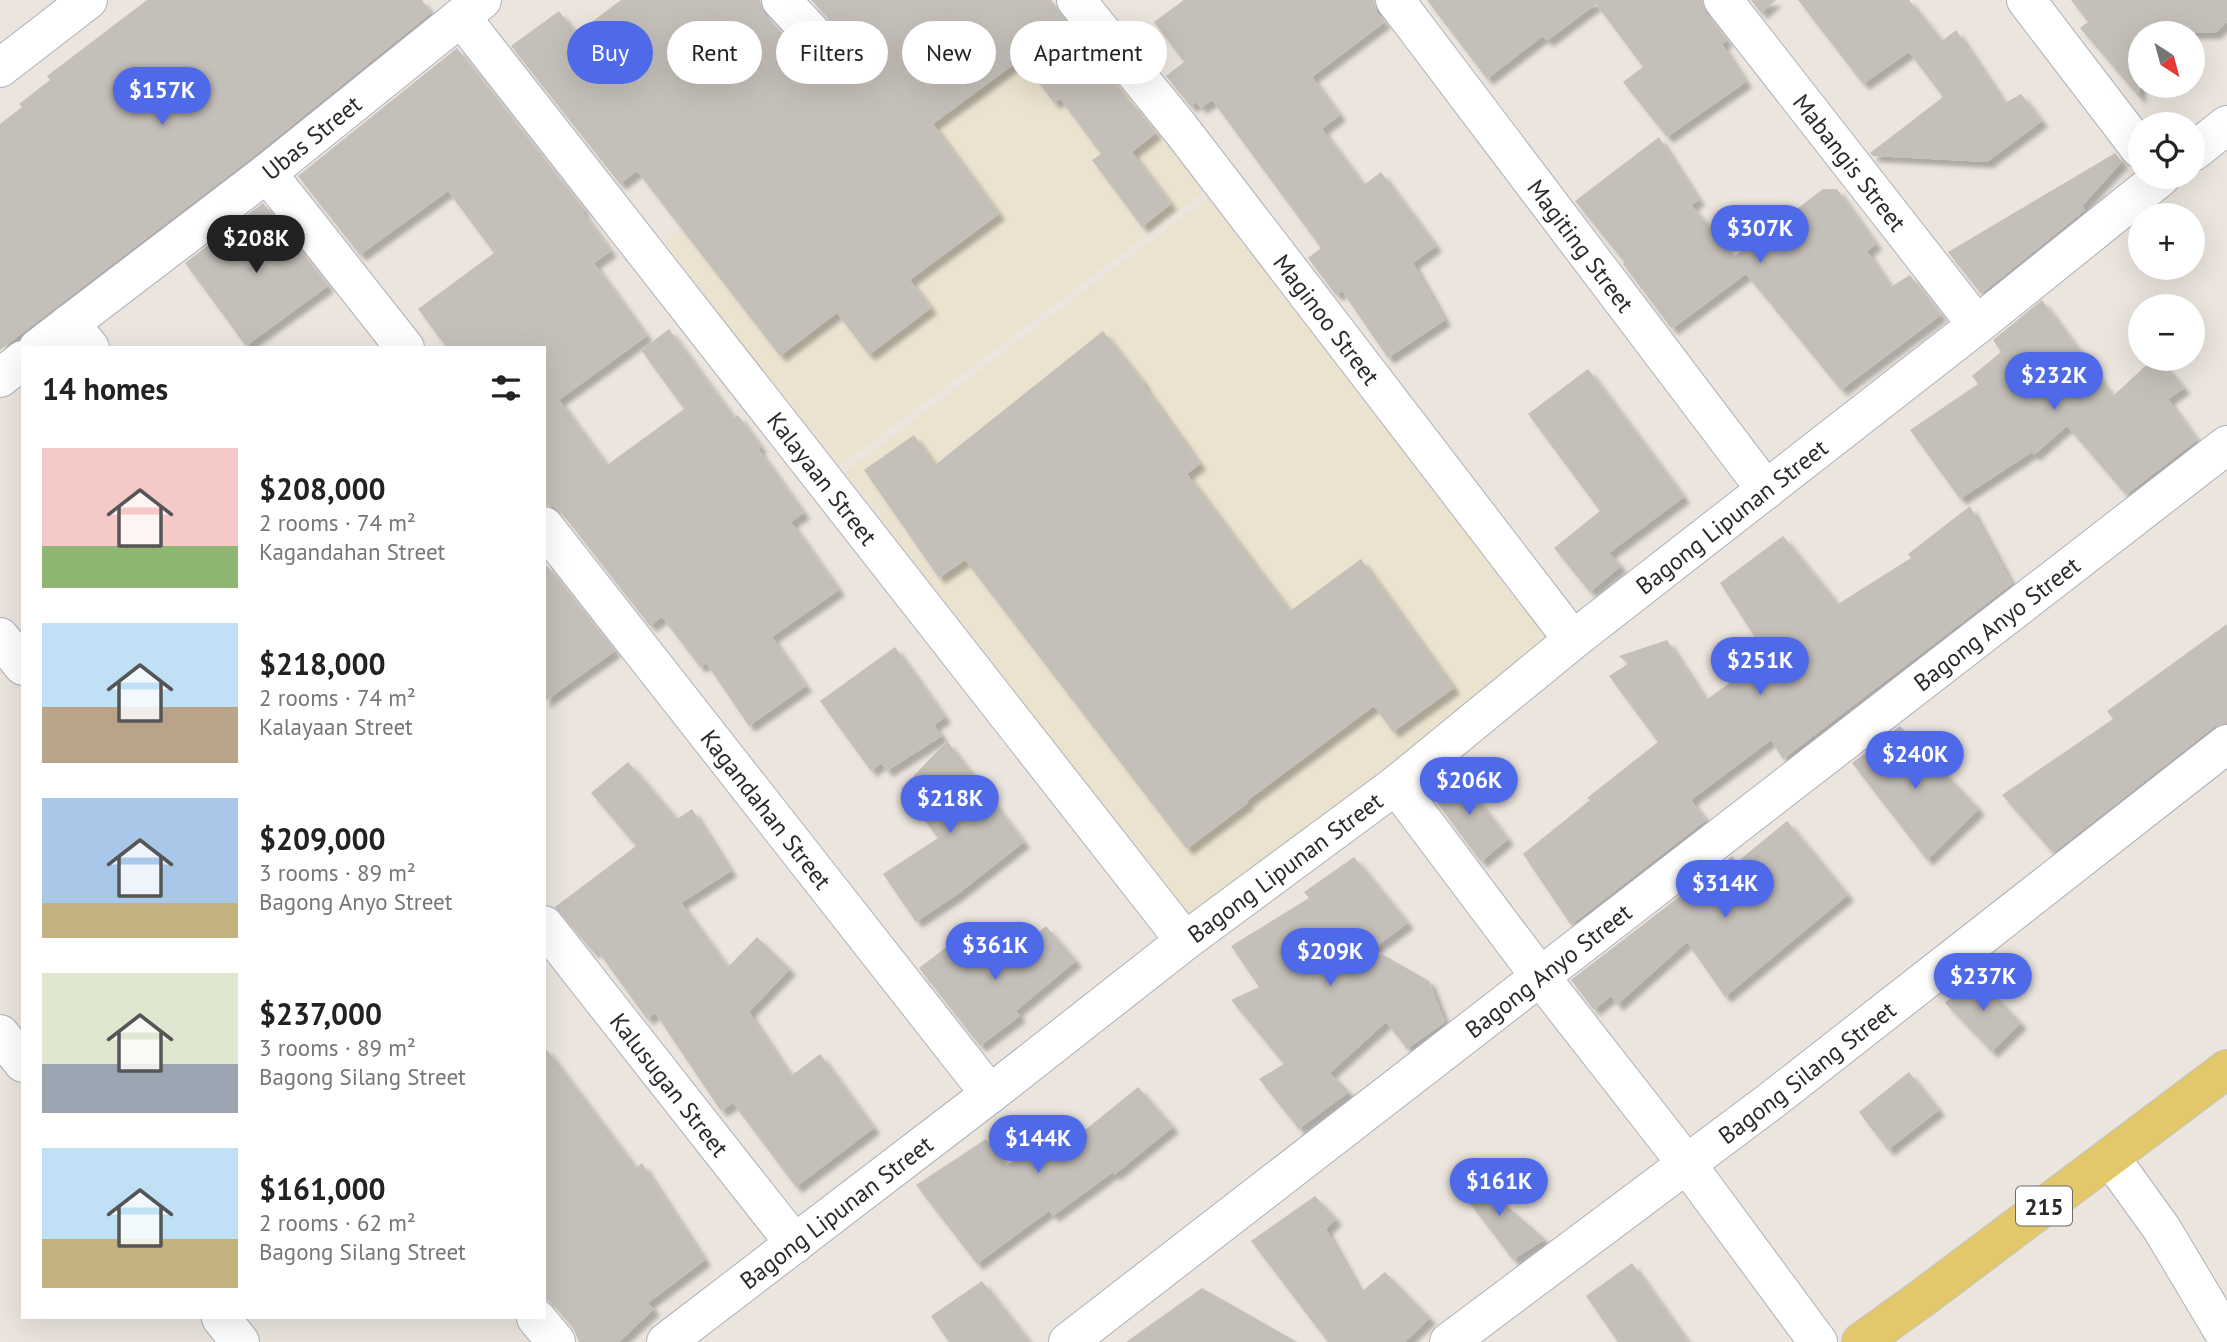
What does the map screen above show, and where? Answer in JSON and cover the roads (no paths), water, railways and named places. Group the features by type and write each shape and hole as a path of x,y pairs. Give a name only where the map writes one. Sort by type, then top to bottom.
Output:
{"main road":[{"name":"215","path":"1861,1342 2227,1069"}],"street":[{"path":"0,68 88,0"},
{"path":"781,0 801,21"},
{"name":"Maginoo Street","path":"1076,0 1180,128 1573,640"},
{"name":"Magiting Street","path":"1395,0 1766,490"},
{"name":"Mabangis Street","path":"1723,0 1977,325"},
{"path":"2026,0 2128,133"},
{"name":"Ubas Street","path":"45,346 80,336 267,173 472,8"},
{"name":"Kalayaan Street","path":"472,8 1185,941"},
{"path":"2205,142 2227,125"},
{"path":"267,173 403,346"},
{"name":"Bagong Lipunan Street","path":"666,1342 1185,941 1396,785 1573,640 1977,325 2146,189"},
{"path":"0,378 21,362"},
{"name":"Bagong Anyo Street","path":"1068,1342 2227,445"},
{"name":"Kagandahan Street","path":"546,529 990,1094"},
{"path":"0,637 21,663"},
{"name":"Bagong Silang Street","path":"1449,1342 1783,1092 2227,744"},
{"path":"1396,785 1539,975 1686,1163 1818,1342"},
{"name":"Kalusugan Street","path":"546,928 795,1244"},
{"path":"0,1034 21,1060"},
{"path":"2110,1157 2162,1229 2227,1338"},
{"path":"222,1319 240,1342"},
{"path":"537,1319 556,1342"}]}
